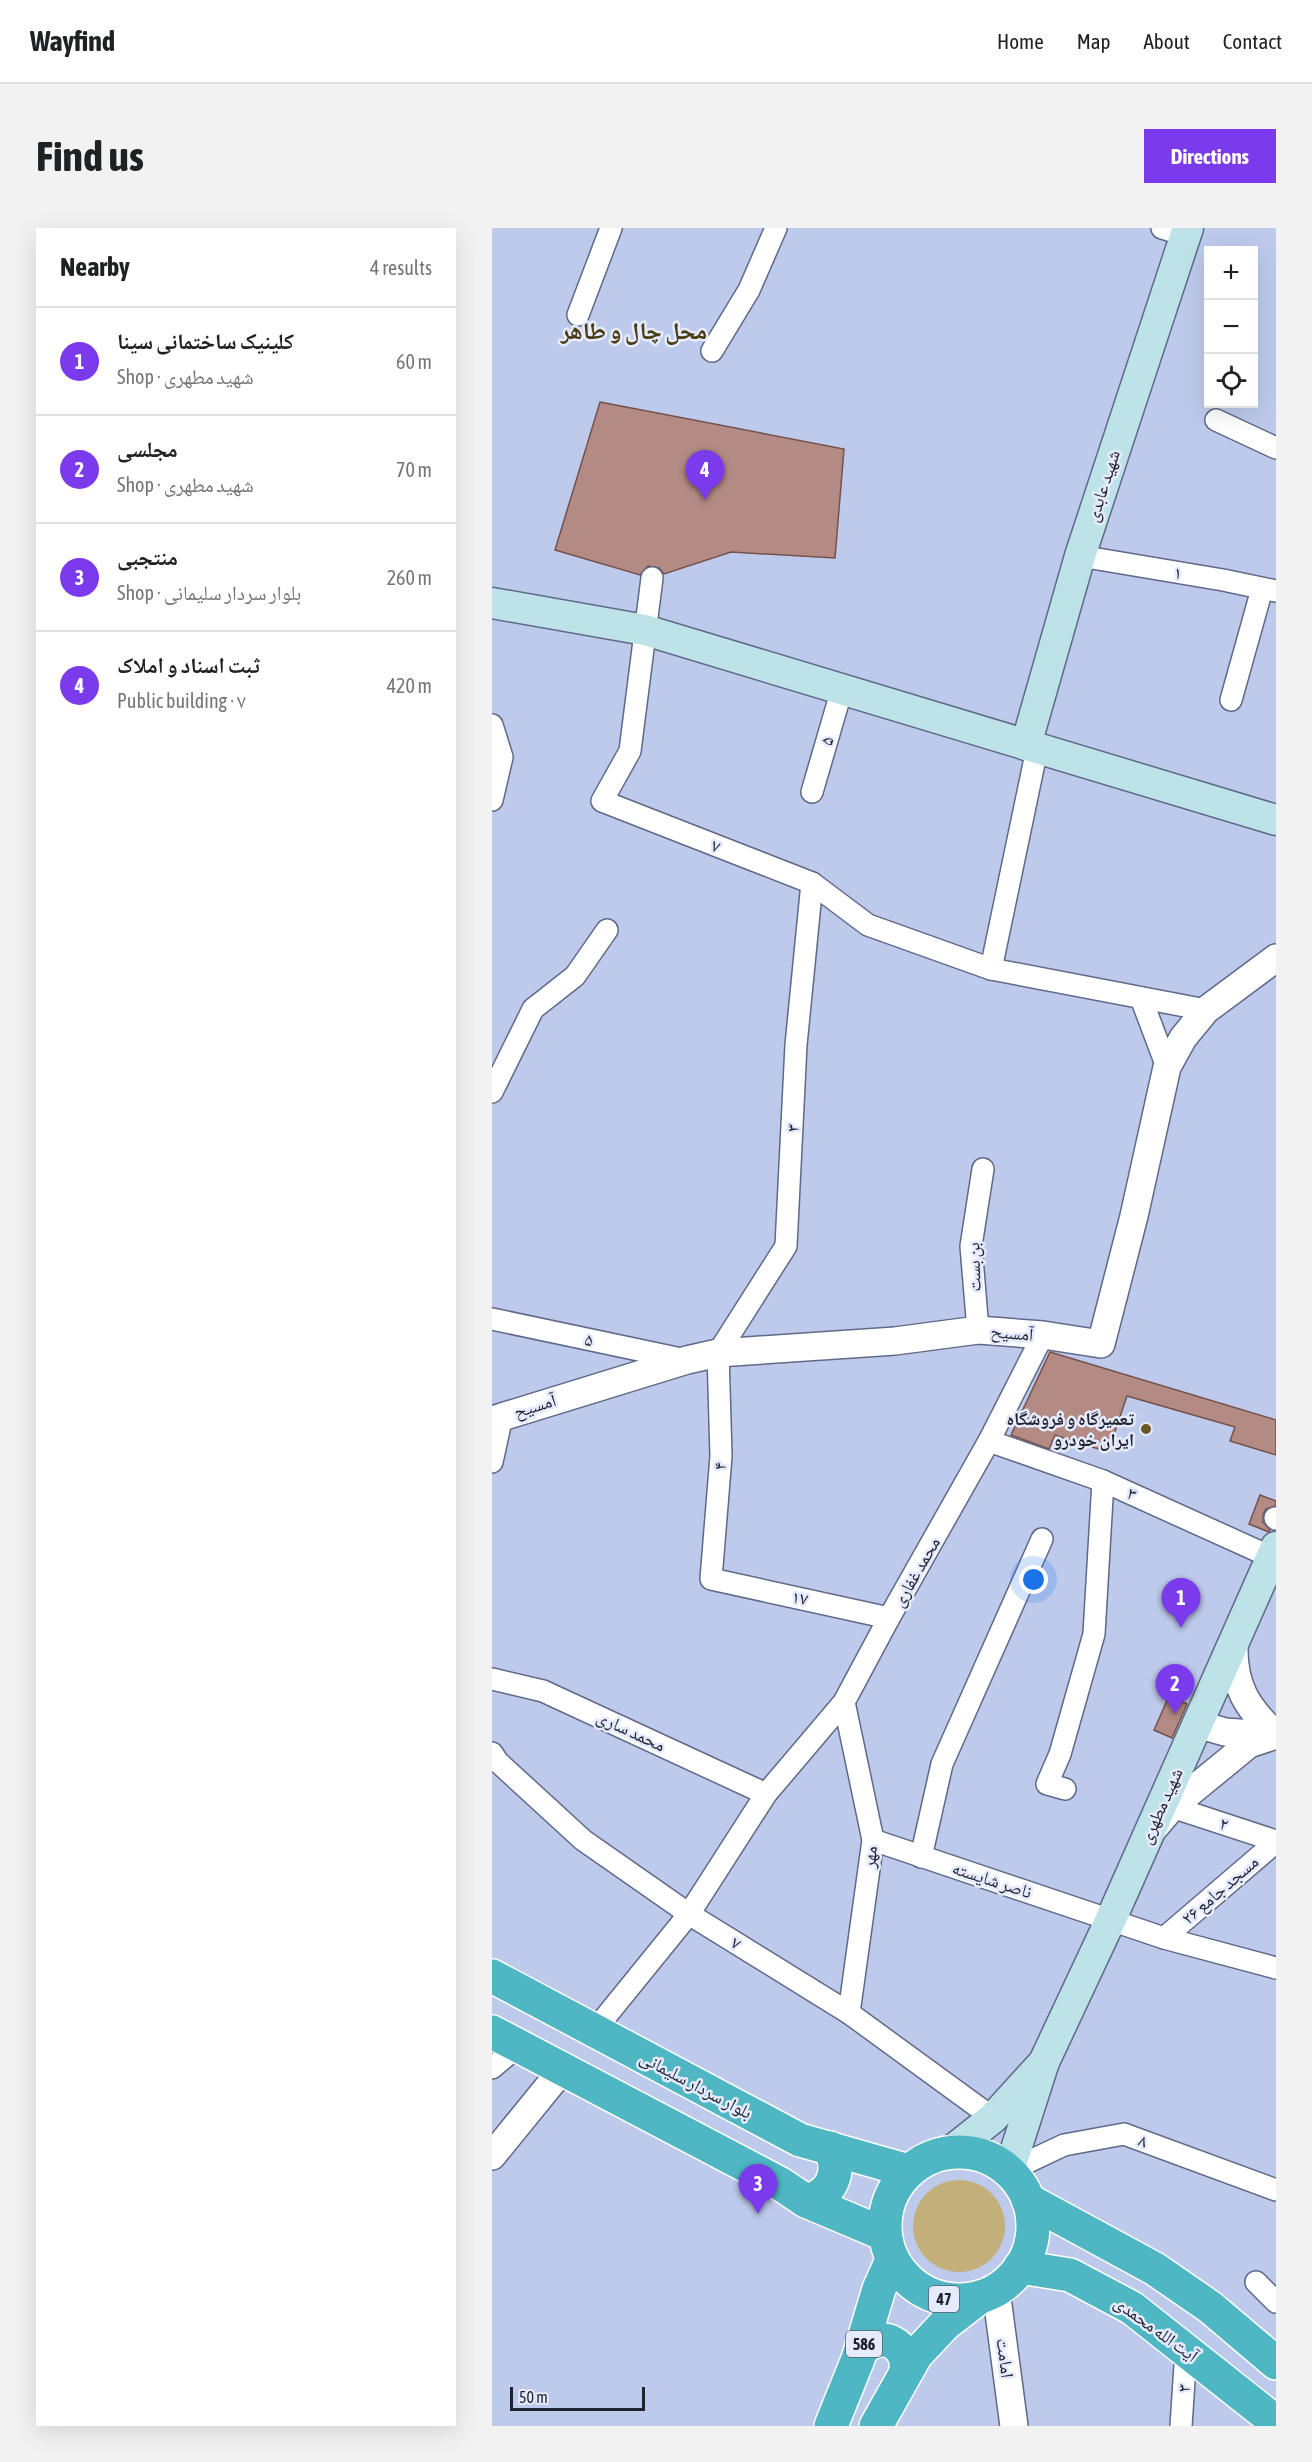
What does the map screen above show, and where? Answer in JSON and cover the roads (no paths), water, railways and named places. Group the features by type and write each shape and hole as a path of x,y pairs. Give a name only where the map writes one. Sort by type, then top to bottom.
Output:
{"highway":[{"name":"بلوار سردار سلیمانی","path":"492,1976 800,2140 909,2171"},
{"name":"47","path":"505,2039 779,2183 806,2201 888,2247 902,2275 918,2289 938,2298 959,2301 988,2294"},
{"path":"806,2201 822,2195 833,2181 836,2164 830,2148"},
{"path":"876,2426 916,2355 945,2324 1010,2280 1020,2267 1028,2252 1032,2234 1032,2217 1028,2200 1020,2184 1009,2171 994,2161 973,2153 950,2152 928,2159 909,2171 894,2189 886,2211 888,2247"},
{"path":"1028,2200 1155,2270 1210,2307 1276,2363"},
{"name":"586","path":"831,2426 862,2350 888,2247"},
{"name":"آیت الله محمدی","path":"1020,2267 1070,2275 1132,2308 1276,2422"},
{"path":"862,2350 871,2342 884,2339 897,2344 906,2357 906,2372"}],"main road":[{"name":"شهید عابدی","path":"1038,749 1080,556 1178,230"},
{"path":"492,603 645,630 1276,820"},
{"path":"1038,749 1089,783 1276,838"},
{"name":"شهید مطهری","path":"1044,2062 1149,1834 1193,1723 1234,1645 1274,1552"},
{"path":"950,2152 993,2118 1044,2062"},
{"path":"1009,2171 1044,2062"}],"street":[{"path":"578,315 611,228"},
{"path":"712,351 749,290 776,228"},
{"path":"1216,420 1276,448"},
{"name":"۱","path":"1080,556 1223,579 1269,590"},
{"path":"645,630 652,578"},
{"path":"1231,700 1269,590"},
{"name":"۷","path":"645,630 630,751 602,801 812,884 868,925 991,969 1206,1011"},
{"name":"۵","path":"812,792 842,689"},
{"path":"492,725 502,756 492,800"},
{"path":"991,969 1038,749"},
{"name":"۳","path":"718,1353 786,1246 796,1045 812,884"},
{"path":"492,1092 534,1009 575,976 607,930"},
{"name":"آمسیح","path":"497,1418 687,1360 718,1353 895,1341 978,1330 1043,1335 1101,1344 1134,1216 1167,1067 1184,1038 1206,1011 1276,958"},
{"path":"1141,998 1167,1067"},
{"name":"بن بست","path":"978,1330 971,1246 983,1169"},
{"name":"۵","path":"492,1319 687,1360"},
{"name":"محمد غفاری","path":"594,2031 653,1973 766,1794 844,1702 989,1441 1043,1335"},
{"name":"۴","path":"711,1579 722,1456 718,1353"},
{"path":"492,1462 497,1418"},
{"name":"۳","path":"989,1441 1103,1481 1274,1552"},
{"path":"1065,1789 1047,1784 1060,1754 1094,1634 1103,1481"},
{"path":"921,1857 942,1764 1042,1539"},
{"name":"۱۷","path":"711,1579 889,1618"},
{"path":"1234,1645 1233,1667 1240,1689 1254,1713 1276,1735"},
{"name":"محمد ساری","path":"492,1679 543,1691 766,1794"},
{"name":"مهر","path":"844,1702 873,1840 849,2013"},
{"path":"1193,1723 1225,1732 1276,1735"},
{"path":"1149,1834 1172,1807 1249,1744 1276,1735"},
{"name":"۷","path":"492,1753 498,1762 583,1840 689,1914 849,2013 993,2118"},
{"name":"۲","path":"1172,1807 1276,1841"},
{"name":"ناصر شایسته","path":"873,1840 1111,1919"},
{"name":"۲۶ مسجد جامع","path":"1164,1938 1276,1841"},
{"path":"1111,1919 1164,1938 1276,1968"},
{"path":"492,2068 505,2039"},
{"path":"492,2156 562,2070"},
{"name":"۸","path":"1009,2171 1064,2145 1124,2134 1276,2190"},
{"path":"1256,2282 1276,2302"},
{"name":"امامت","path":"988,2294 1014,2426"},
{"name":"۳","path":"1181,2426 1186,2350"}],"place":[{"name":"ثبت اسناد و املاک","path":"705,500"},
{"name":"تعمیرگاه و فروشگاه ایران خودرو","path":"1146,1429"},
{"name":"کلینیک ساختمانی سینا","path":"1181,1628"},
{"name":"مجلسی","path":"1175,1714"},
{"name":"منتجبی","path":"758,2214"}],"district":[{"name":"محل چال و طاهر","path":"634,331"}]}
